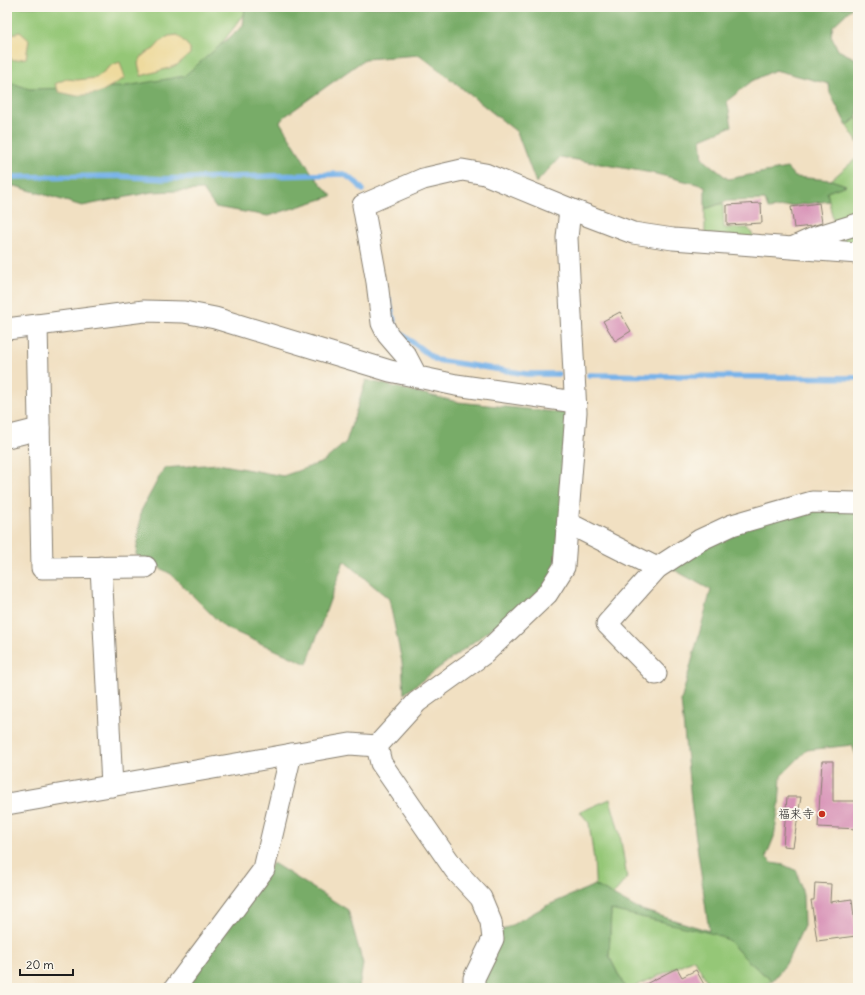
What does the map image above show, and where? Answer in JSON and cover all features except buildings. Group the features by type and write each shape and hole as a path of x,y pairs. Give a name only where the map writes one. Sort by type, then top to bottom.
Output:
{"street":[{"path":"417,377 406,356 388,335 382,323 377,282 362,206 423,179 462,170 485,174 633,233 673,239 858,253"},
{"path":"377,746 417,702 486,653 547,594 564,567 576,412 567,238 570,209"},
{"path":"790,248 816,237 858,224"},
{"path":"7,330 144,311 184,312 215,318 390,371 456,385 575,402"},
{"path":"37,325 42,568 146,567"},
{"path":"7,437 39,429"},
{"path":"656,674 607,624 657,568 700,540 732,525 812,502 858,503"},
{"path":"568,523 657,568"},
{"path":"100,568 112,786"},
{"path":"7,804 350,744 377,746"},
{"path":"377,746 381,763 455,870 481,898 491,922 492,939 474,978 474,988"},
{"path":"175,988 264,869 290,754"}],"green space":[{"path":"7,7 250,7 131,159 7,169"},
{"path":"245,7 824,7 826,9 828,7 853,7 833,26 831,35 838,50 858,60 858,115 847,126 830,93 829,84 775,70 752,81 727,101 732,126 701,139 703,159 728,179 787,168 795,177 831,180 846,185 827,192 829,201 768,209 765,200 728,201 705,209 705,186 652,173 560,157 536,183 517,132 420,55 365,59 284,117 280,122 313,175 332,196 268,216 215,207 203,190 152,192 82,206 15,186 7,187 7,81 29,89 121,87 184,76 243,26"},
{"path":"858,117 858,143 847,126"},
{"path":"858,157 858,219 834,225 827,192 845,185 831,180"},
{"path":"723,203 724,228 748,228 755,238 705,234 705,209"},
{"path":"858,228 858,243 814,243"},
{"path":"366,380 458,402 565,413 573,454 558,576 511,614 404,694 402,662 389,599 344,561 307,664 224,627 171,574 136,555 141,511 164,468 218,464 283,476 323,462 346,442"},
{"path":"858,506 858,760 852,745 807,750 781,776 779,806 774,837 766,857 772,863 784,865 797,871 803,895 804,926 786,964 772,981 746,959 728,940 714,934 611,910 609,956 625,988 475,988 492,936 546,906 595,885 638,909 709,931 692,810 681,701 711,590 667,566 751,519"},
{"path":"610,799 620,835 627,878 611,897 596,896 594,860 589,823 580,812"},
{"path":"273,863 348,910 363,964 359,988 149,988 177,985"},
{"path":"638,909 706,930 728,940 746,959 772,981 758,988 711,988 694,959 632,988 625,988 609,956 611,910"}],"sand":[{"path":"20,32 29,40 26,58 14,60 7,57 7,35"},
{"path":"178,35 190,48 190,54 177,65 141,76 138,63 143,55 154,49 162,40 169,36"},
{"path":"120,62 125,78 99,93 77,96 59,92 55,84 66,79 77,80 96,78 112,65"}],"waterway":[{"path":"7,177 119,176 162,179 344,174 357,183 363,190"},
{"path":"389,300 396,330 436,360 527,374 558,374"},
{"path":"589,375 858,378"}],"place":[{"name":"福来寺","path":"822,814"}]}
